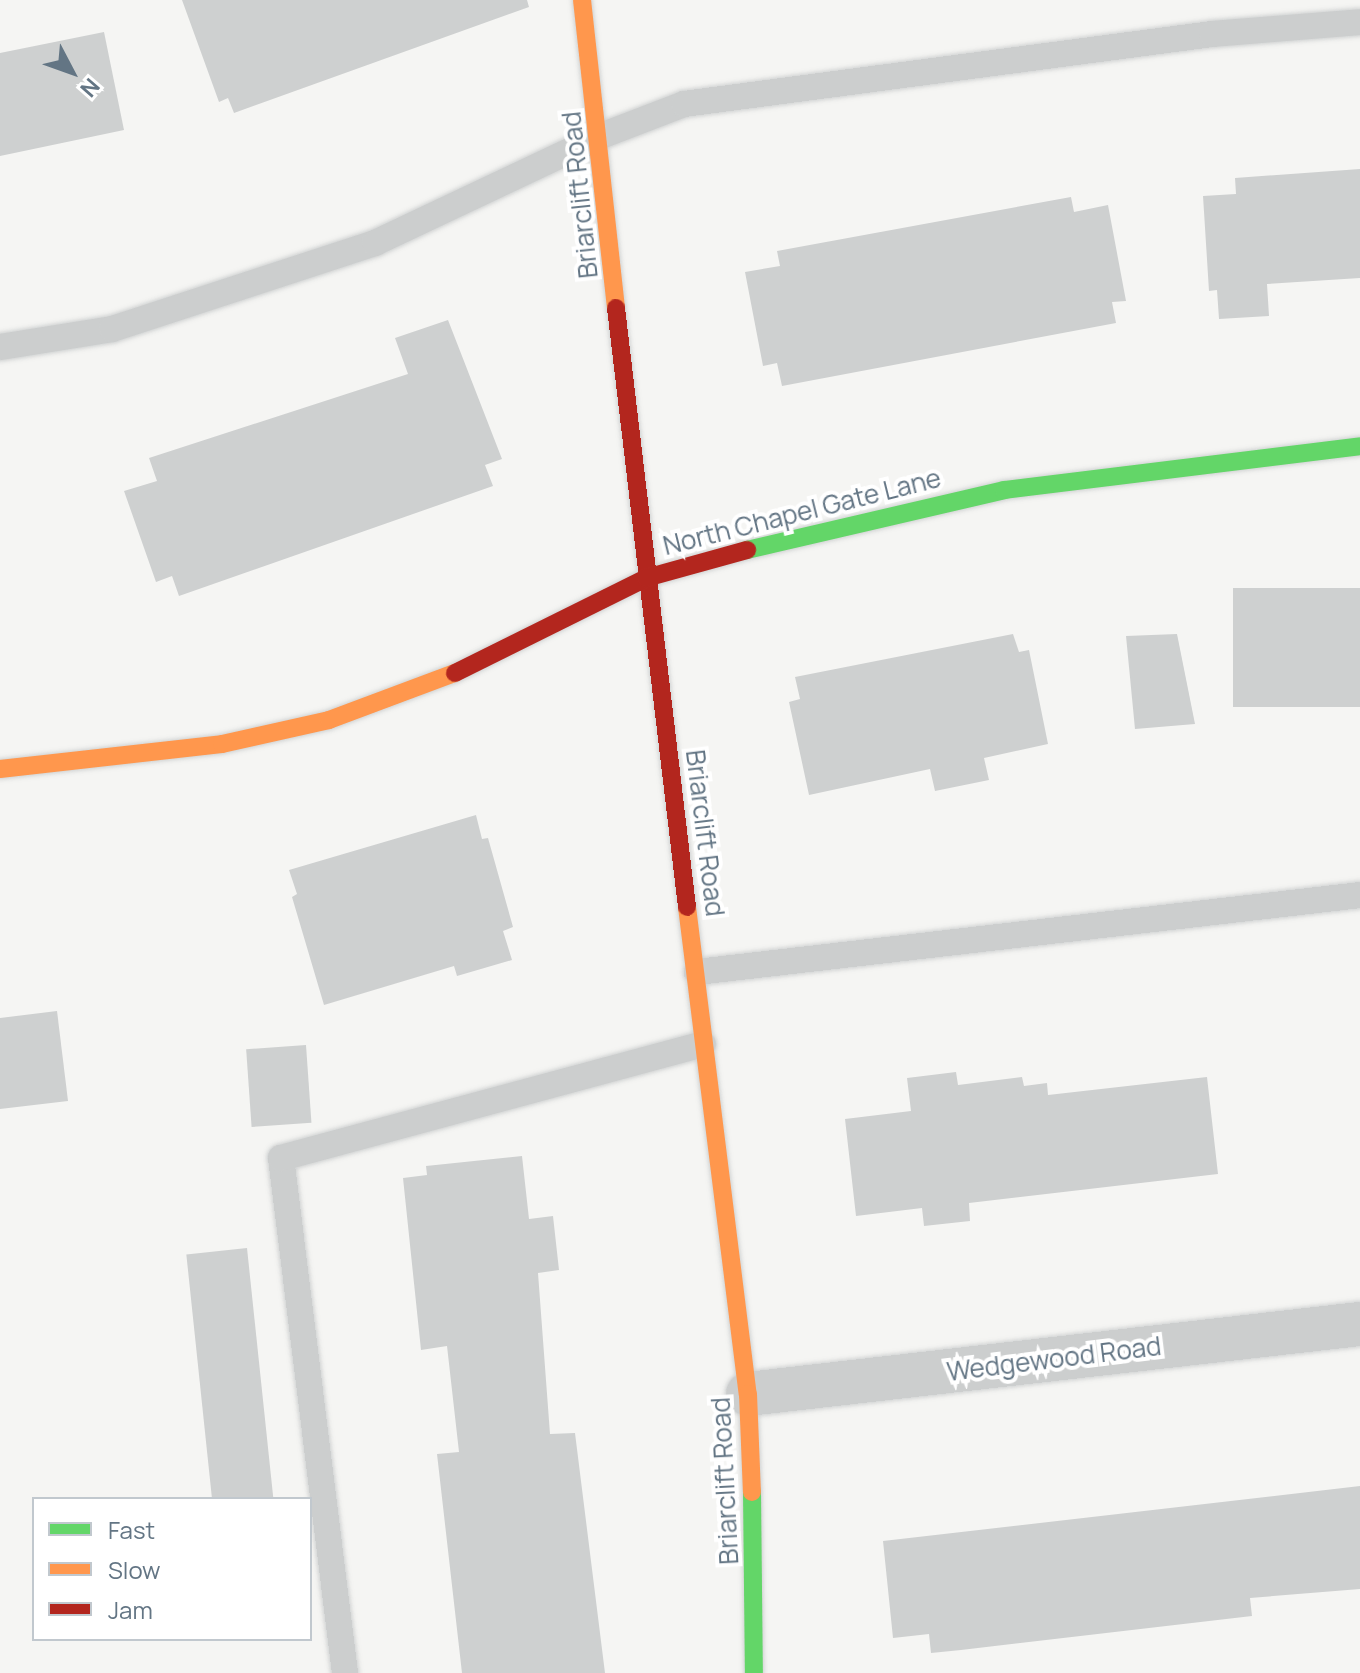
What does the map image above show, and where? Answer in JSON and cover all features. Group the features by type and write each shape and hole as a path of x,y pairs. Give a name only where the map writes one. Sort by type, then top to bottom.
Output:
{"street":[{"name":"Briarclift Road","path":"582,0 601,136 646,578 748,1394 757,1629 754,1673"},
{"name":"North Chapel Gate Lane","path":"0,769 222,744 329,720 428,686 646,578 799,535 1004,490 1360,446"},
{"name":"Wedgewood Road","path":"748,1394 1360,1324"}],"lane":[{"path":"0,347 112,329 375,243 601,136 684,104 817,83 1212,34 1360,22"},
{"path":"697,972 1360,895"},
{"path":"345,1673 281,1158 703,1044"}],"building":[{"path":"182,0 527,0 529,7 234,113 228,98 219,102"},
{"path":"104,32 124,130 0,156 0,53"},
{"path":"1360,169 1360,278 1267,284 1269,316 1219,319 1217,290 1209,291 1203,196 1236,194 1235,178"},
{"path":"1071,197 1074,212 1108,205 1126,301 1112,302 1116,323 782,386 777,363 763,366 745,272 780,266 777,251"},
{"path":"448,320 502,459 485,465 493,486 179,596 172,576 156,582 124,491 157,481 149,458 408,374 395,338"},
{"path":"1233,588 1360,588 1360,707 1233,707"},
{"path":"1013,634 1019,652 1029,650 1048,744 984,758 989,780 935,791 930,769 809,795 789,702 800,699 795,677"},
{"path":"1177,634 1195,724 1135,729 1126,636"},
{"path":"476,815 482,839 488,838 513,927 503,931 512,960 457,976 454,966 324,1005 292,897 297,894 289,870"},
{"path":"57,1011 68,1101 0,1109 0,1018"},
{"path":"306,1045 311,1123 252,1127 246,1049"},
{"path":"956,1072 958,1085 1022,1077 1024,1086 1047,1083 1048,1095 1207,1077 1218,1174 969,1203 970,1221 924,1226 922,1208 856,1216 845,1119 911,1111 907,1078"},
{"path":"522,1156 529,1219 553,1216 559,1270 538,1273 550,1434 575,1433 605,1673 462,1673 437,1454 459,1452 447,1346 421,1350 403,1178 427,1175 426,1166"},
{"path":"247,1248 273,1497 212,1497 186,1254"},
{"path":"1360,1486 1360,1589 1250,1598 1252,1616 961,1650 931,1653 929,1634 893,1638 883,1541"}],"traffic: fast":[{"path":"747,550 1004,490 1360,446"},
{"path":"752,1492 754,1673"}],"traffic: slow":[{"path":"582,0 616,308"},
{"path":"0,769 222,744 329,720 455,673"},
{"path":"687,907 748,1394 752,1492"}],"traffic: jam":[{"path":"616,308 687,907"},
{"path":"455,673 646,578 747,550"}]}
